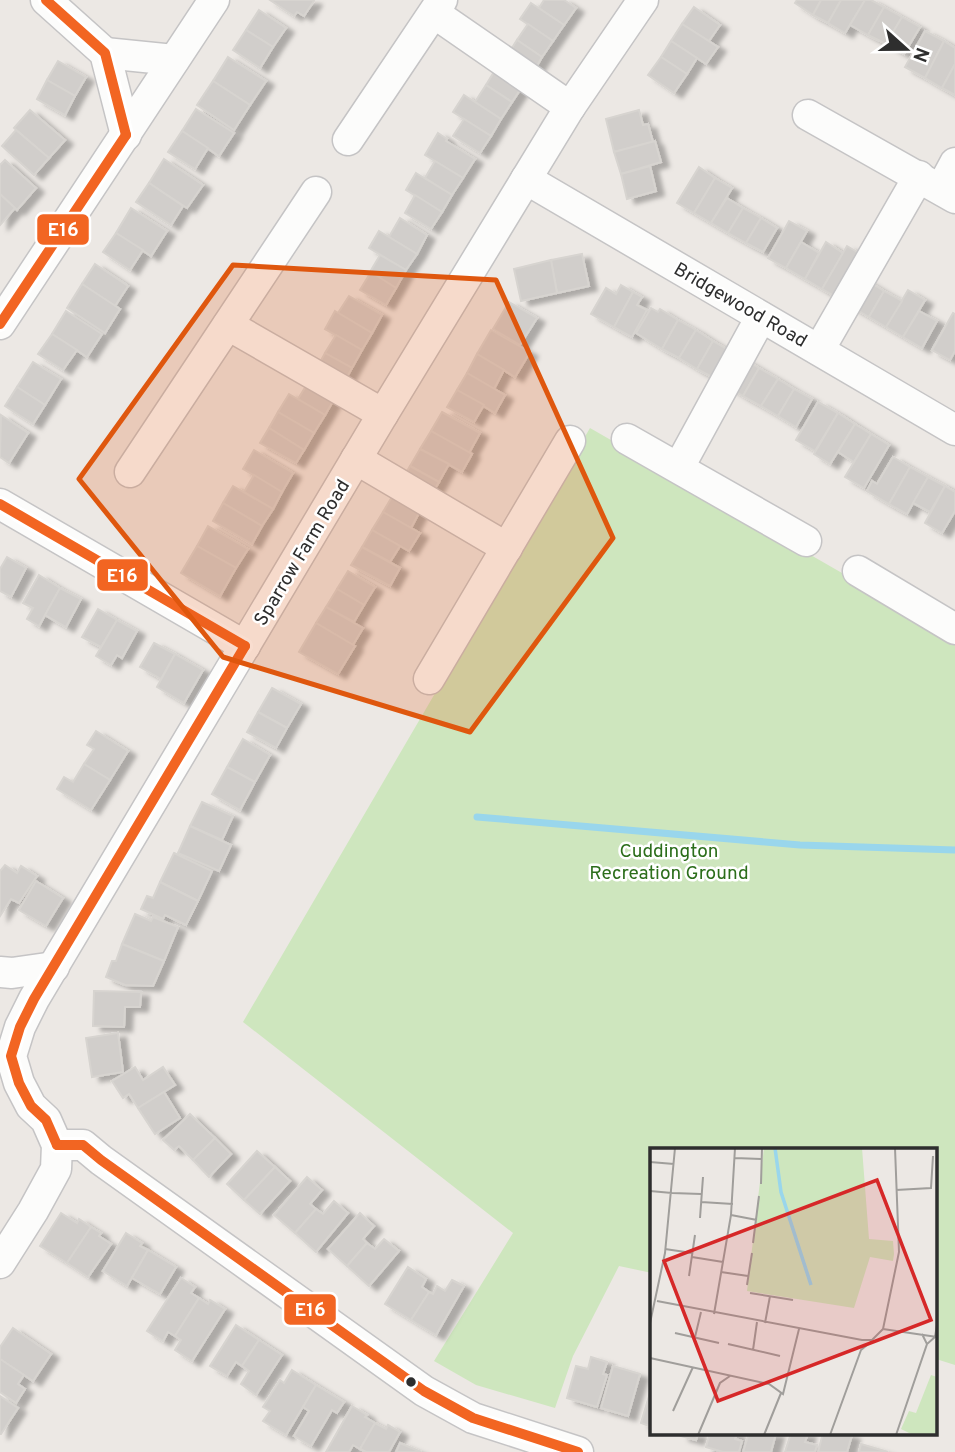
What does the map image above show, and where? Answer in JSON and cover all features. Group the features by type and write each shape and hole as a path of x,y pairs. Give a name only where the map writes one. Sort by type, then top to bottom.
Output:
{"street":[{"path":"46,0 105,53 126,135"},
{"path":"0,324 214,0"},
{"name":"Sparrow Farm Road","path":"57,1145 46,1120 31,1106 19,1083 5,1043 20,1027 34,999 356,459 570,107 643,0"},
{"path":"348,140 438,6 570,107"},
{"path":"105,53 174,60"},
{"path":"808,116 938,188"},
{"path":"819,350 955,163"},
{"name":"Bridgewood Road","path":"526,179 955,430"},
{"path":"130,472 316,192"},
{"path":"679,467 761,317"},
{"path":"228,325 383,414"},
{"path":"627,439 806,541"},
{"path":"429,679 570,441"},
{"path":"356,459 507,548"},
{"path":"0,504 245,646"},
{"path":"858,571 955,629"},
{"path":"0,972 12,973 54,967"},
{"path":"0,1263 56,1169 57,1145 83,1145 424,1391 473,1418 578,1452"}],"highlighted area":[{"path":"233,265 496,280 613,538 470,732 223,657 79,479"}],"green space":[{"name":"Cuddington Recreation Ground","path":"590,428 955,638 955,1365 937,1359 937,1148 650,1148 650,1273 619,1266 573,1356 555,1408 476,1385 434,1361 513,1233 243,1022"}],"building":[{"path":"270,0 314,1 304,16 297,12 294,16"},
{"path":"544,0 564,0 576,8 564,25 539,8"},
{"path":"797,0 821,0 813,15 795,3"},
{"path":"821,0 841,0 828,23 813,15"},
{"path":"841,0 865,0 845,33 828,23"},
{"path":"865,0 884,7 868,35 850,25"},
{"path":"531,3 564,25 553,41 520,19"},
{"path":"694,7 720,25 709,41 682,24"},
{"path":"884,7 902,17 886,44 868,35"},
{"path":"259,10 286,28 273,47 246,30"},
{"path":"902,17 920,27 904,54 886,44"},
{"path":"528,24 553,41 542,57 517,40"},
{"path":"682,24 718,47 706,64 671,41"},
{"path":"246,30 273,47 260,68 233,50"},
{"path":"925,31 944,41 925,78 905,67"},
{"path":"517,40 542,57 531,76 505,59"},
{"path":"671,41 697,58 687,74 661,57"},
{"path":"944,41 955,48 955,64 942,88 925,78"},
{"path":"228,57 266,81 250,105 213,81"},
{"path":"661,57 687,74 674,93 648,75"},
{"path":"58,61 86,77 75,96 47,80"},
{"path":"955,64 955,95 942,88"},
{"path":"497,67 524,84 512,102 486,85"},
{"path":"47,80 75,96 65,115 37,99"},
{"path":"213,81 250,105 234,130 197,105"},
{"path":"486,85 512,102 501,119 475,102"},
{"path":"464,95 501,119 491,136 453,112"},
{"path":"196,109 234,133 219,156 182,131"},
{"path":"30,110 65,140 49,158 14,128"},
{"path":"639,110 643,125 648,124 653,142 614,152 606,119"},
{"path":"464,119 491,136 480,153 453,136"},
{"path":"16,130 49,158 34,175 2,146"},
{"path":"182,131 208,148 195,169 168,152"},
{"path":"438,133 475,159 463,178 425,155"},
{"path":"655,141 661,162 621,174 614,152"},
{"path":"164,159 203,185 187,208 149,183"},
{"path":"5,160 36,188 17,210 0,194 0,165"},
{"path":"435,161 463,178 452,195 425,178"},
{"path":"650,166 656,191 627,199 621,174"},
{"path":"699,167 715,178 694,213 677,203"},
{"path":"416,173 452,195 442,212 406,190"},
{"path":"715,178 732,188 711,223 694,213"},
{"path":"149,183 183,206 171,225 136,202"},
{"path":"0,194 15,208 0,225"},
{"path":"415,195 442,212 431,229 405,213"},
{"path":"727,198 743,208 728,233 711,223"},
{"path":"131,208 167,231 151,256 116,233"},
{"path":"743,208 761,218 746,243 728,233"},
{"path":"400,218 427,235 417,254 389,237"},
{"path":"761,218 777,228 763,252 746,243"},
{"path":"789,221 807,231 786,268 768,258"},
{"path":"379,231 417,254 406,270 369,248"},
{"path":"116,233 143,250 130,270 103,252"},
{"path":"801,242 819,253 805,279 786,268"},
{"path":"826,242 843,253 822,289 805,279"},
{"path":"847,246 864,256 840,299 822,289"},
{"path":"582,254 589,286 557,293 551,260"},
{"path":"380,255 406,270 396,288 370,272"},
{"path":"551,260 557,293 521,301 514,269"},
{"path":"95,264 128,286 115,306 82,284"},
{"path":"371,272 396,288 386,305 360,290"},
{"path":"866,280 884,291 869,317 850,306"},
{"path":"82,284 120,309 105,333 67,308"},
{"path":"621,285 633,292 614,327 591,314 606,288 616,294"},
{"path":"908,290 925,300 903,337 886,327"},
{"path":"884,291 902,301 886,327 869,317"},
{"path":"633,292 642,297 637,305 647,310 632,337 614,327"},
{"path":"349,296 382,315 372,333 338,313"},
{"path":"509,302 537,318 520,345 493,329"},
{"path":"651,308 658,312 660,309 678,320 662,349 636,333"},
{"path":"66,311 102,334 87,357 52,334"},
{"path":"335,311 372,333 362,350 325,329"},
{"path":"919,311 937,321 922,348 903,337"},
{"path":"953,313 955,351 950,360 932,350"},
{"path":"678,320 696,330 679,358 662,349"},
{"path":"491,330 530,352 515,377 477,354"},
{"path":"696,330 713,341 697,369 679,358"},
{"path":"52,334 77,350 63,370 38,354"},
{"path":"336,335 362,350 352,368 325,353"},
{"path":"713,341 730,351 714,378 697,369"},
{"path":"325,353 352,368 342,386 315,371"},
{"path":"477,354 504,370 494,389 467,373"},
{"path":"741,357 759,368 743,396 725,385"},
{"path":"33,362 61,379 45,405 17,387"},
{"path":"759,368 778,379 761,406 743,396"},
{"path":"467,373 505,395 495,413 457,390"},
{"path":"778,379 794,389 778,416 761,406"},
{"path":"309,381 336,396 325,415 298,399"},
{"path":"17,387 45,405 33,424 5,406"},
{"path":"794,389 812,399 796,427 778,416"},
{"path":"457,390 484,405 474,422 447,407"},
{"path":"289,394 325,415 314,433 278,412"},
{"path":"818,402 838,413 815,451 796,440"},
{"path":"278,412 314,433 304,450 269,428"},
{"path":"442,412 480,433 469,453 431,431"},
{"path":"838,413 855,424 830,464 814,454"},
{"path":"1,415 28,433 9,463 0,457"},
{"path":"855,424 871,434 854,462 838,452"},
{"path":"269,428 304,450 296,463 260,443"},
{"path":"431,431 472,454 462,472 420,449"},
{"path":"871,434 889,445 864,488 845,477"},
{"path":"420,449 449,464 439,482 410,466"},
{"path":"254,450 293,473 282,492 243,469"},
{"path":"893,457 910,467 889,504 867,491 872,481 877,484"},
{"path":"410,466 439,482 428,500 400,483"},
{"path":"910,467 928,477 907,514 889,504"},
{"path":"254,475 282,492 273,509 244,492"},
{"path":"928,477 945,486 930,512 913,503"},
{"path":"233,486 273,509 262,526 223,503"},
{"path":"945,486 955,492 955,511 942,533 925,523"},
{"path":"393,495 420,511 411,528 383,512"},
{"path":"223,503 262,526 252,544 213,521"},
{"path":"383,512 420,533 409,551 372,530"},
{"path":"208,526 248,549 236,568 197,546"},
{"path":"372,530 400,546 390,562 362,547"},
{"path":"197,546 236,568 220,596 181,573"},
{"path":"362,547 400,568 390,586 351,565"},
{"path":"7,557 26,568 11,597 0,591 0,569"},
{"path":"348,571 375,587 364,605 337,589"},
{"path":"39,575 60,588 39,626 27,619 33,608 23,603"},
{"path":"60,588 81,599 66,627 45,615"},
{"path":"337,589 364,605 354,622 326,607"},
{"path":"326,607 363,628 353,645 316,623"},
{"path":"98,609 117,620 101,647 82,637"},
{"path":"117,620 137,631 122,658 117,655 111,665 96,656"},
{"path":"316,623 355,646 338,674 299,652"},
{"path":"154,643 175,654 161,679 140,667"},
{"path":"175,654 203,670 184,703 157,687"},
{"path":"272,688 301,704 287,728 258,712"},
{"path":"258,712 287,728 276,748 247,732"},
{"path":"96,731 128,751 110,780 84,764 94,749 87,745"},
{"path":"243,739 270,755 255,782 227,767"},
{"path":"84,764 110,780 91,810 57,789 64,777 73,782"},
{"path":"227,767 255,782 240,810 212,794"},
{"path":"202,802 233,816 222,840 190,826"},
{"path":"190,826 231,845 219,871 178,853"},
{"path":"174,853 212,871 198,901 160,882"},
{"path":"5,865 17,873 21,866 37,876 19,903 11,899 0,916 0,871"},
{"path":"36,881 63,898 46,926 19,910"},
{"path":"160,882 198,901 186,925 165,915 163,919 141,909 147,896 153,898"},
{"path":"135,914 151,921 153,917 178,927 164,961 122,944"},
{"path":"122,944 164,961 153,986 125,985 106,977"},
{"path":"94,991 141,992 140,1007 125,1007 124,1027 93,1026"},
{"path":"118,1033 123,1072 92,1077 86,1038"},
{"path":"135,1067 143,1080 163,1067 175,1085 138,1108 129,1094 123,1098 112,1081"},
{"path":"164,1092 180,1118 155,1134 138,1108"},
{"path":"190,1114 215,1138 193,1160 179,1146 174,1150 163,1140"},
{"path":"215,1138 231,1154 209,1177 193,1160"},
{"path":"257,1151 275,1167 244,1200 227,1184"},
{"path":"275,1167 290,1181 260,1214 244,1200"},
{"path":"307,1177 322,1190 310,1204 316,1209 295,1233 274,1215"},
{"path":"334,1201 348,1213 316,1252 295,1233 316,1209 323,1214"},
{"path":"61,1213 77,1223 79,1219 91,1227 67,1263 40,1246"},
{"path":"360,1213 374,1226 363,1239 367,1243 347,1266 328,1249"},
{"path":"91,1227 111,1244 88,1277 67,1263"},
{"path":"126,1233 148,1250 127,1286 103,1271"},
{"path":"384,1239 399,1251 369,1286 347,1266 367,1243 375,1249"},
{"path":"148,1250 176,1267 160,1294 132,1278"},
{"path":"408,1267 426,1279 422,1287 429,1292 411,1320 385,1304"},
{"path":"181,1278 195,1287 191,1293 199,1298 175,1336 168,1332 163,1341 147,1331"},
{"path":"452,1280 464,1286 436,1335 411,1320 429,1292 433,1294 437,1286 445,1291"},
{"path":"199,1298 208,1304 210,1300 225,1309 192,1361 175,1350 181,1340 175,1336"},
{"path":"236,1325 259,1340 242,1366 236,1362 227,1376 210,1366"},
{"path":"13,1328 51,1354 33,1381 0,1359 0,1347"},
{"path":"259,1340 282,1355 256,1395 241,1384 249,1371 242,1366"},
{"path":"591,1357 607,1362 603,1374 607,1375 597,1407 567,1398 576,1366 588,1369"},
{"path":"0,1359 24,1375 18,1384 25,1389 16,1403 0,1392"},
{"path":"613,1366 640,1374 628,1416 601,1408"},
{"path":"292,1370 316,1385 286,1435 263,1421 270,1411 263,1407 280,1380 284,1383"},
{"path":"316,1385 344,1402 337,1413 332,1410 311,1446 294,1436 309,1411 303,1407"},
{"path":"650,1393 650,1426 641,1423"},
{"path":"0,1396 18,1408 1,1434 0,1434"},
{"path":"352,1406 375,1423 360,1449 353,1445 349,1452 326,1452"},
{"path":"375,1423 386,1429 388,1425 400,1432 389,1452 366,1452 360,1449"},
{"path":"682,1434 698,1434 696,1440 681,1436"},
{"path":"710,1434 737,1434 735,1439 742,1441 739,1452 723,1452 706,1447"},
{"path":"749,1434 776,1434 771,1452 743,1452"},
{"path":"791,1434 808,1434 805,1442 817,1445 815,1452 785,1452"},
{"path":"823,1434 852,1435 847,1452 818,1452"},
{"path":"400,1443 421,1452 396,1452"},
{"path":"861,1444 888,1452 859,1452"}],"waterway":[{"path":"477,817 800,845 955,850"}],"transit line":[{"name":"E16","path":"46,0 105,53 126,135"},
{"name":"E16","path":"0,324 126,135"},
{"name":"E16","path":"0,504 245,646"},
{"name":"E16","path":"57,1145 46,1120 31,1106 19,1083 11,1056 20,1027 34,999 245,646"},
{"name":"E16","path":"57,1145 83,1145 424,1391 473,1418 578,1452"}]}
